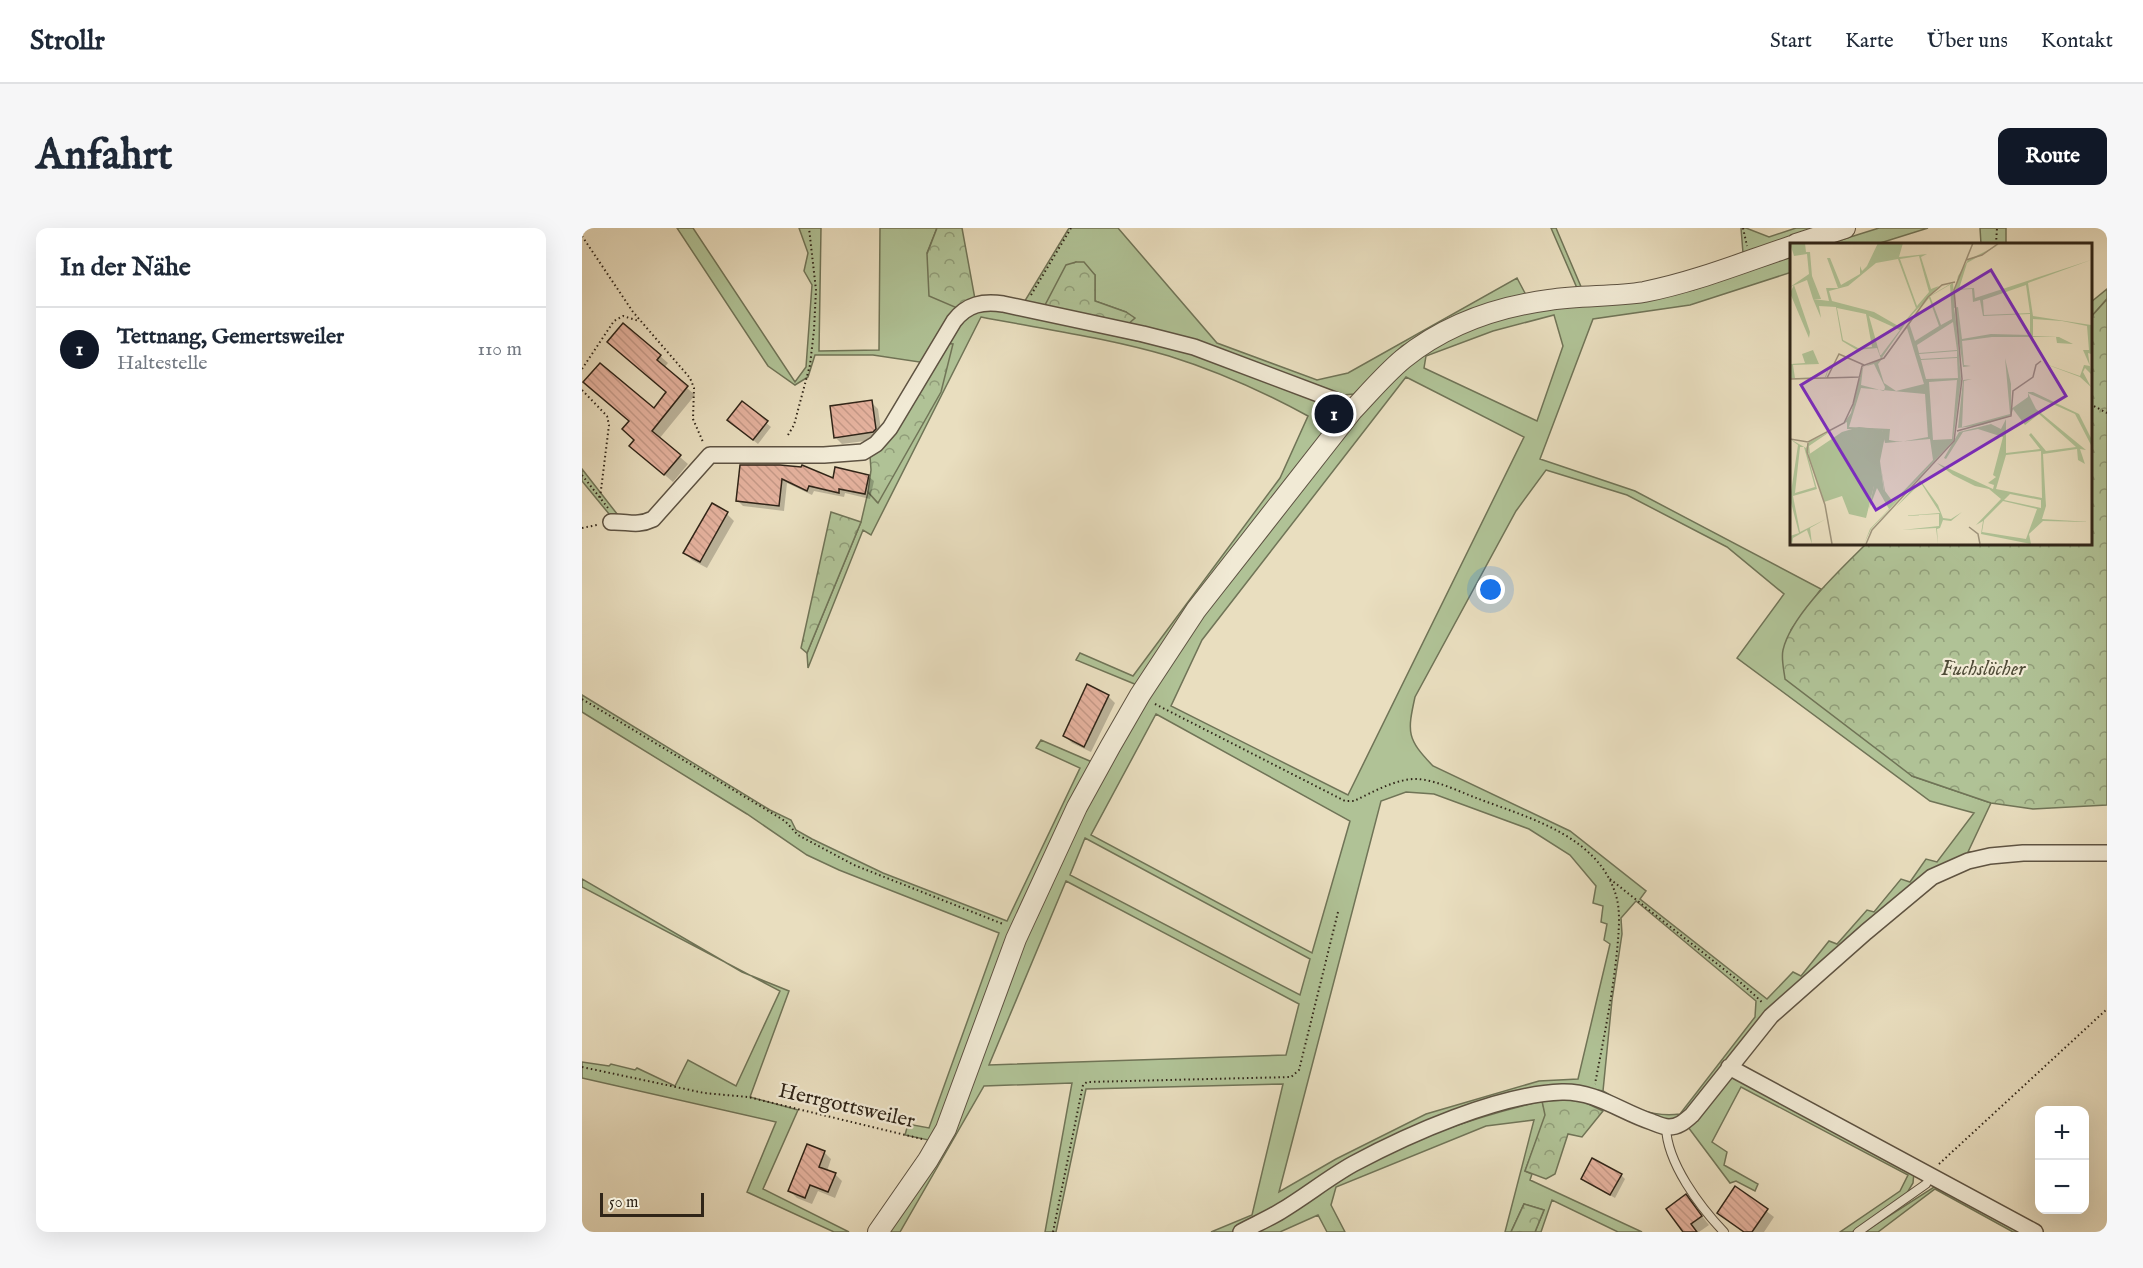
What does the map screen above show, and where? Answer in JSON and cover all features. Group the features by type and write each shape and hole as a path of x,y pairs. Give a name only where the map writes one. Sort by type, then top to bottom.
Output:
{"street":[{"path":"1800,243 1845,228"},
{"path":"878,1232 939,1142 952,1114 1000,979 1020,931 1077,807 1140,695 1196,610 1352,411 1404,358 1445,332 1473,319 1497,310 1530,303 1643,292 1674,285 1790,246"},
{"path":"615,522 632,524 652,519 710,454 824,455 863,452 876,444 890,428 959,315 981,303 992,302 1025,308 1194,347 1340,402 1352,411"},
{"path":"1241,1232 1281,1211 1352,1165 1407,1137 1472,1112 1523,1098 1559,1092 1577,1092 1593,1096 1645,1120 1666,1127 1677,1126 1684,1122 1771,1016 1932,877 1950,867 1990,856 2023,853 2107,853"},
{"path":"1729,1067 2035,1232"}],"lane":[{"path":"1666,1127 1666,1136 1680,1174 1711,1219 1724,1232"},
{"path":"1858,1232 1926,1184 1931,1176"}],"path":[{"path":"788,435 794,425 813,346 816,290 809,228"},
{"path":"1025,308 1071,228"},
{"path":"1996,243 1997,228"},
{"path":"582,236 641,322 690,378 694,388 693,419 697,432 710,454"},
{"path":"582,369 614,321 623,316 641,322"},
{"path":"582,390 607,416 609,425 600,498"},
{"path":"2092,405 2107,413"},
{"path":"582,476 600,498 615,522"},
{"path":"1140,695 1345,801 1354,801 1404,780 1429,781 1546,824 1582,847 1594,858 1609,878 1618,902 1619,920 1617,958 1593,1096"},
{"path":"582,699 785,821 798,835 854,865 1020,931"},
{"path":"1609,878 1761,999 1771,1016"},
{"path":"1053,1232 1083,1085 1087,1082 1291,1077 1299,1070 1338,912"},
{"path":"1931,1176 1935,1168 2107,1010"},
{"name":"Herrgottsweiler","path":"582,1067 704,1094 748,1097 939,1142"}],"green space":[{"path":"677,228 693,228 795,382 806,367 812,285 804,271 808,253 799,228 821,228 819,351 879,350 880,228 937,228 927,253 957,308 926,363 873,355 815,355 808,377 795,385 768,366"},
{"path":"937,228 962,228 975,299 957,308 929,296 927,254"},
{"path":"1069,228 1118,228 1217,343 1317,380 1348,373 1517,278 1526,295 1439,325 1402,346 1354,394 1343,395 1127,325 1126,312 1095,301 1095,275 1076,262 1070,265 1043,309 1023,304"},
{"path":"1551,228 1556,228 1582,289 1577,288"},
{"path":"1741,228 1769,237 1796,228 1818,228 1743,253"},
{"path":"1879,228 1928,228 1880,243 1831,243"},
{"path":"1980,228 2006,228 2006,243 1981,243"},
{"path":"1790,257 1790,273 1690,305 1593,319 1540,459 1635,491 1821,589 1791,630 1912,776 1991,803 1968,852 1999,852 1966,859 1774,1011 1691,1111 1675,1119 1666,1120 1642,1110 1659,1114 1680,1114 1755,1017 1756,1001 1636,901 1621,918 1622,934 1612,1000 1603,1091 1592,1089 1506,1097 1271,1210 1234,1232 1211,1232 1252,1215 1283,1084 1086,1089 1056,1232 1045,1232 1072,1083 984,1086 900,1232 884,1232 924,1175 1012,968 1097,782 1185,636 1346,426 1411,362 1463,332 1528,312 1693,290","holes":["1554,315 1563,346 1537,421 1424,368 1426,356 1493,331","1406,377 1524,437 1348,795 1171,706 1202,640","1546,470 1627,495 1727,547 1784,594 1737,658 1930,801 1974,813 1937,862 1926,859 1910,882 1901,879 1874,912 1867,910 1837,944 1829,941 1801,976 1793,972 1767,999 1640,899 1646,891 1570,831 1433,766 1414,742 1410,728 1415,697 1516,511","1156,714 1350,821 1312,953 1091,835","1406,792 1434,794 1529,829 1570,855 1596,886 1593,903 1603,906 1601,922 1607,924 1604,940 1610,944 1578,1079 1539,1081 1426,1114 1336,1159 1279,1192 1381,801","1085,838 1310,959 1300,995 1070,875","1066,881 1299,1004 1286,1055 989,1065"]},
{"path":"1084,262 1095,275 1095,301 1126,312 1135,318 1127,325 1043,309 1066,265"},
{"path":"2107,289 2107,299 2092,316 2092,301"},
{"name":"Fuchslöcher","path":"2107,299 2107,805 2033,809 1991,803 1912,776 1785,679 1783,650 1788,636 1806,608 1866,544 2092,544 2092,316"},
{"path":"986,309 1005,311 1187,352 1315,400 1329,407 1336,415 1337,419 1137,685 1076,660 1080,653 1133,676 1280,478 1308,416 1240,383 1169,356 1099,339 981,317 871,535 863,530 808,668 807,653 861,522 868,492 877,502 952,345 943,343 967,315"},
{"path":"943,343 953,344 941,392 878,503 868,492 870,456"},
{"path":"582,469 621,519 614,520 582,481"},
{"path":"831,512 861,522 807,653 801,648"},
{"path":"582,695 770,810 791,820 796,830 812,839 883,873 1007,921 1080,768 1036,748 1041,740 1092,762 933,1141 905,1135 908,1124 929,1128 999,933 839,870 807,855 747,814 582,712"},
{"path":"582,879 725,962 582,887"},
{"path":"750,975 789,991 750,1097 798,1110 763,1189 849,1232 834,1232 747,1192 776,1122 582,1078 582,1062 609,1066 611,1064 635,1070 637,1068 675,1086 688,1060 736,1086 780,991"},
{"path":"1739,1077 1914,1172 1913,1183 1907,1193 1852,1232 1840,1232 1900,1191 1908,1175 1741,1087 1712,1142 1727,1152 1724,1165 1758,1184 1755,1191 1736,1181 1730,1183 1688,1127 1726,1079"},
{"path":"1603,1091 1625,1103 1605,1095"},
{"path":"1542,1101 1546,1115 1525,1171 1532,1174 1530,1180 1642,1232 1618,1232 1552,1200 1541,1232 1535,1232 1544,1210 1524,1204 1511,1232 1505,1232 1534,1120 1486,1126 1336,1187 1331,1205 1345,1232 1327,1232 1318,1215 1280,1232 1255,1232 1340,1178 1390,1152 1454,1126"},
{"path":"1542,1101 1582,1101 1603,1111 1582,1137 1568,1134 1555,1174 1546,1179 1525,1171 1545,1115"},
{"path":"1934,1187 2024,1232 2013,1232 1935,1189 1878,1232 1864,1232"},
{"path":"1524,1204 1544,1210 1535,1232 1511,1232"}],"building":[{"path":"623,323 661,355 657,360 688,386 652,431 681,455 664,475 629,446 634,440 622,429 629,421 583,382 600,363 654,408 666,392 607,342"},
{"path":"872,400 876,429 873,432 834,438 830,406"},
{"path":"742,401 768,421 753,440 727,420"},
{"path":"740,465 801,467 802,465 833,478 835,467 869,475 865,494 839,489 839,493 809,486 807,491 782,479 779,506 736,501"},
{"path":"712,503 728,512 700,562 683,553"},
{"path":"1087,684 1109,695 1084,747 1063,736"},
{"path":"807,1144 825,1151 819,1167 836,1173 828,1192 810,1185 805,1198 788,1191"},
{"path":"1592,1158 1622,1174 1610,1195 1581,1179"},
{"path":"1735,1186 1768,1209 1752,1232 1744,1232 1717,1213"},
{"path":"1686,1194 1702,1216 1691,1224 1697,1232 1683,1232 1666,1209"}],"place":[{"name":"Tettnang, Gemertsweiler","path":"1334,414"}]}
